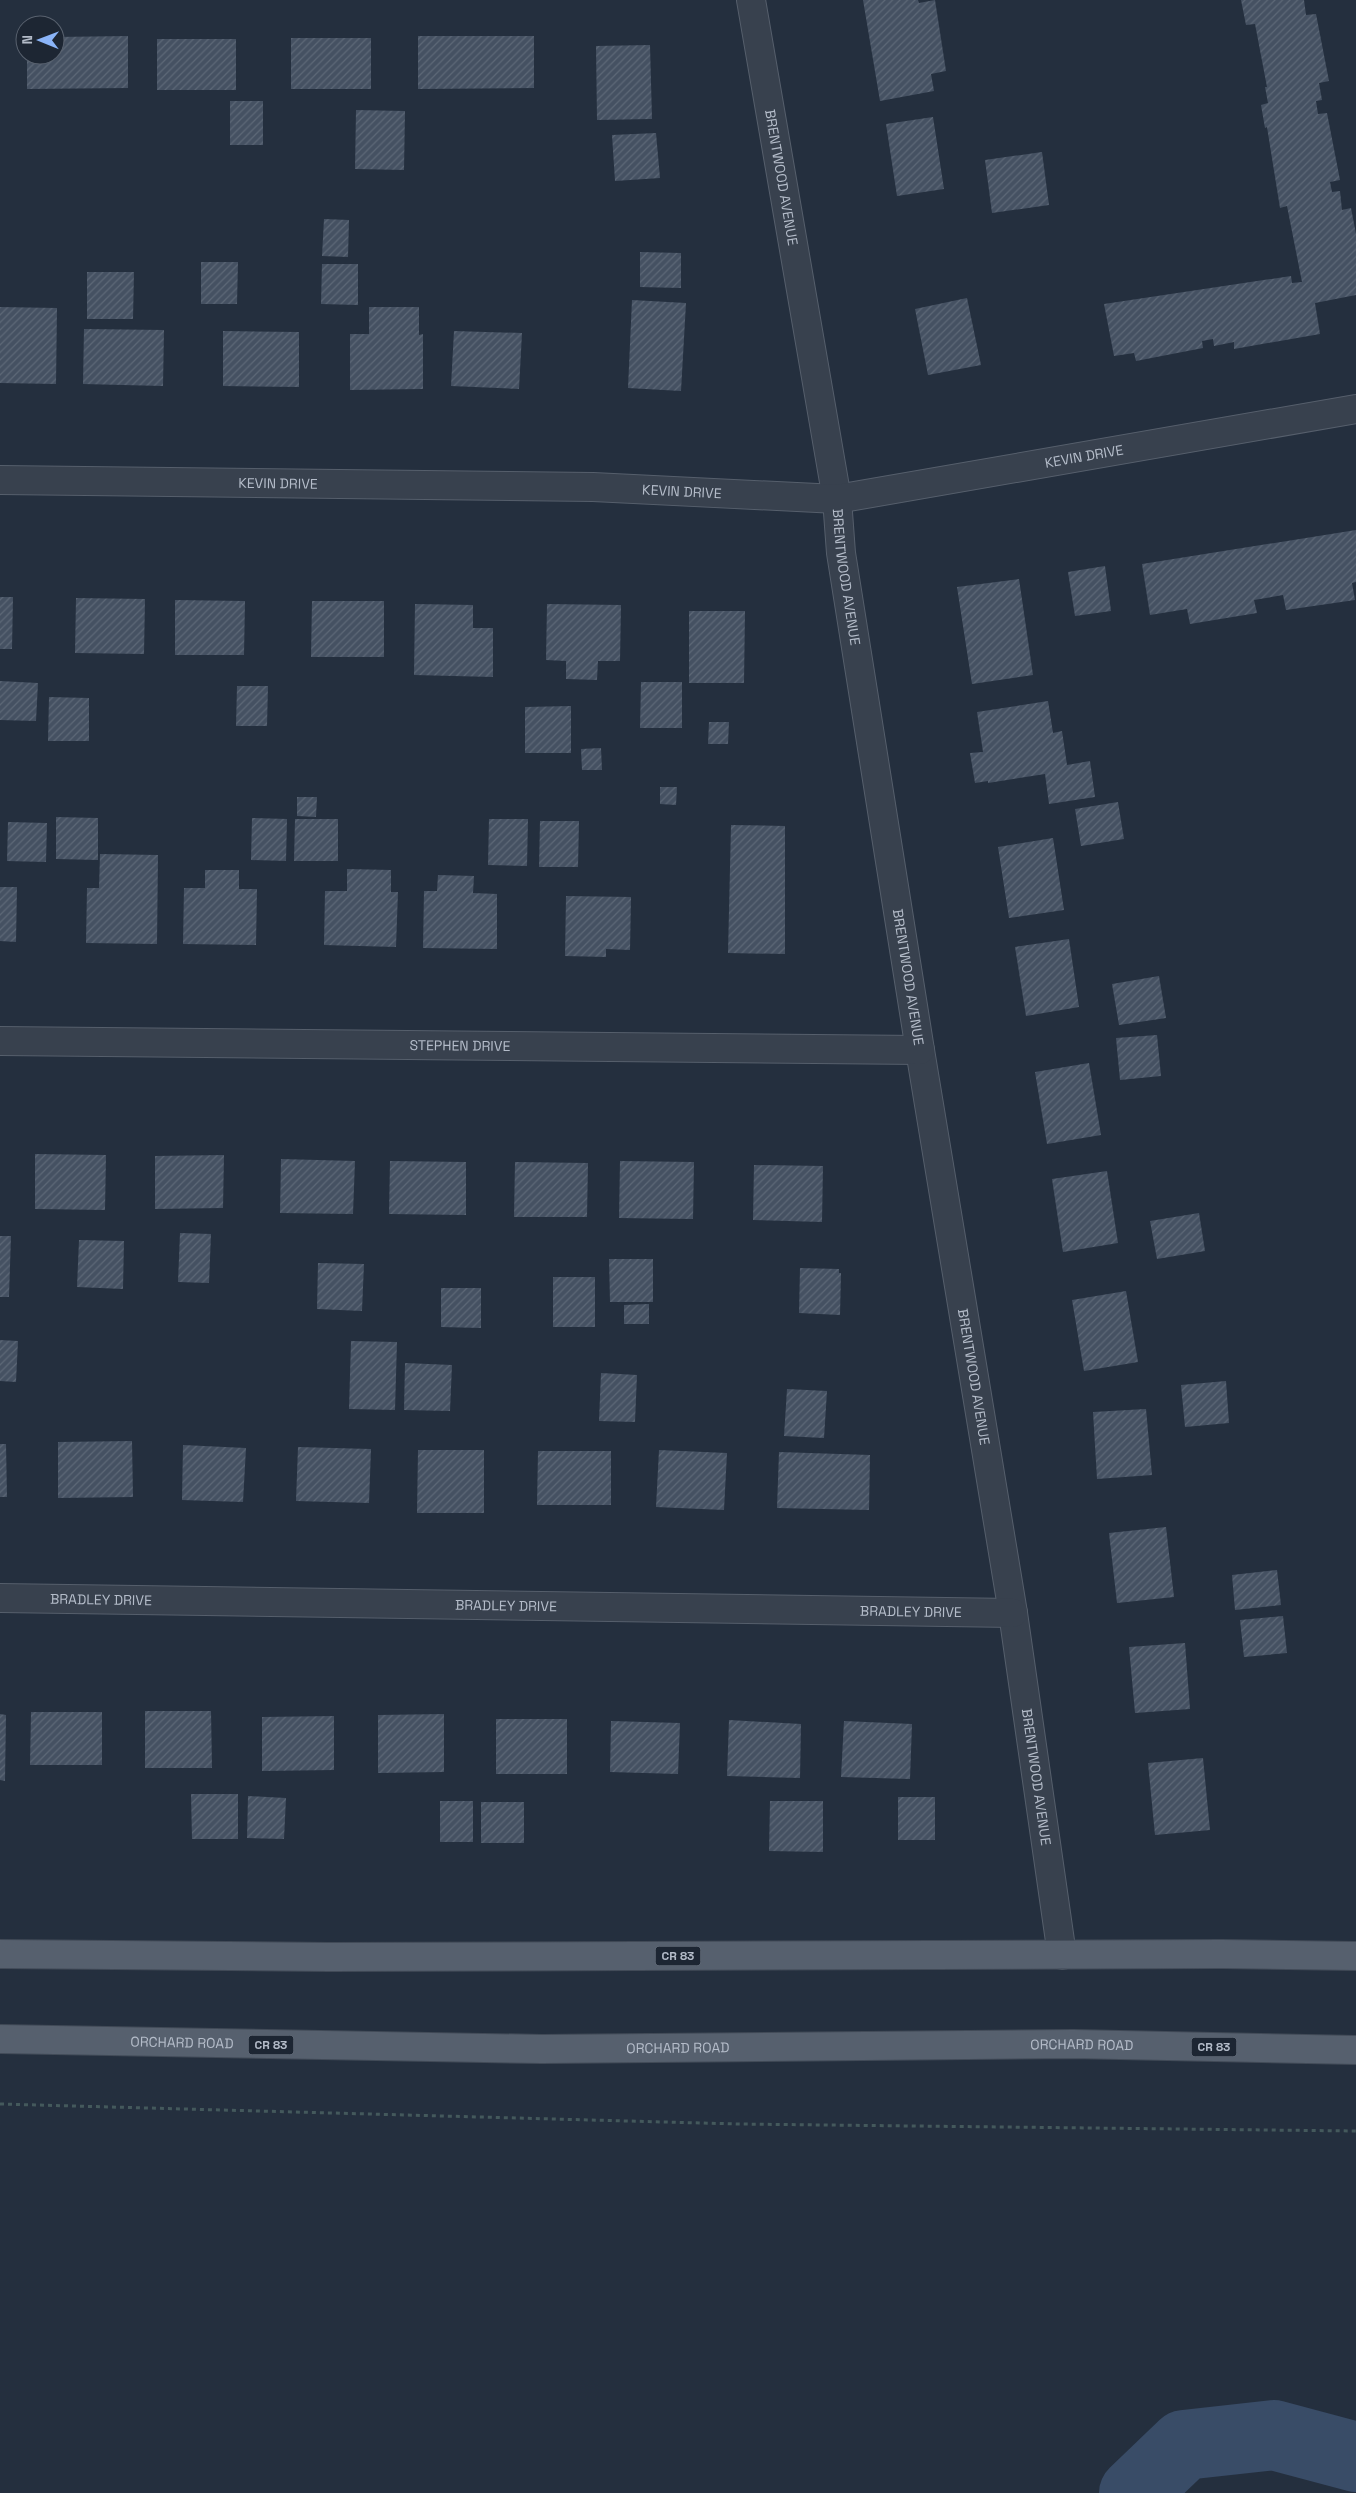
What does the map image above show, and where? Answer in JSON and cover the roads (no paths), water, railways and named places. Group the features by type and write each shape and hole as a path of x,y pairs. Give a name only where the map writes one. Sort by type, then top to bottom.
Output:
{"main road":[{"name":"CR 83","path":"0,1954 319,1957 1356,1956"},
{"name":"ORCHARD ROAD","path":"0,2038 542,2049 1073,2044 1356,2050"}],"street":[{"name":"BRENTWOOD AVENUE","path":"751,0 837,498 841,552 920,1050 1013,1612 1062,1955"},
{"name":"KEVIN DRIVE","path":"0,480 593,488 837,498 1356,409"},
{"name":"STEPHEN DRIVE","path":"0,1040 920,1050"},
{"name":"BRADLEY DRIVE","path":"0,1598 1013,1612"}],"waterway":[{"path":"1134,2493 1184,2445 1274,2435 1356,2457"}]}
